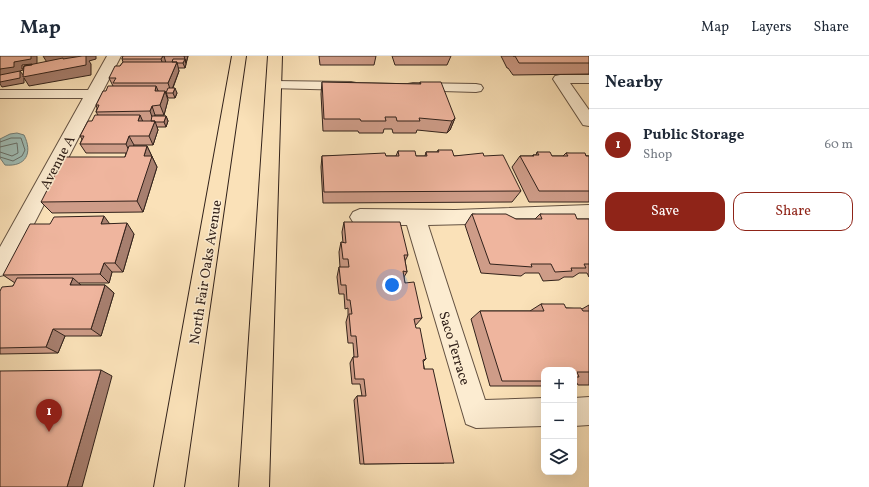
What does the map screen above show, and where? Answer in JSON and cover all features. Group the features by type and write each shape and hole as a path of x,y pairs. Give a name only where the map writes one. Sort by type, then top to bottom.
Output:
{"main road":[{"name":"North Fair Oaks Avenue","path":"169,487 239,56"},
{"path":"254,487 275,56"}],"lane":[{"name":"Avenue A","path":"0,267 114,56"},
{"path":"589,79 560,79 589,121"},
{"path":"274,85 367,87"},
{"path":"398,87 476,88"},
{"path":"0,94 94,94"},
{"path":"360,217 455,218 589,213"},
{"name":"Saco Terrace","path":"415,217 476,414 541,412"},
{"path":"577,412 589,411"}],"water":[{"path":"17,133 24,135 27,142 28,148 26,158 18,164 5,165 0,158 0,139 10,134"}],"building":[{"path":"0,56 31,56 31,59 14,62 14,67 0,69"},
{"path":"86,56 86,65 23,77 24,66 63,58"},
{"path":"123,56 163,56 161,59 122,59"},
{"path":"515,56 589,56 589,63 519,63"},
{"path":"173,59 185,59 183,63 177,63 172,62"},
{"path":"123,62 177,62 168,83 113,83 116,78 109,78 115,66 120,66"},
{"path":"32,64 24,66 22,69 22,65"},
{"path":"20,71 20,78 0,82 0,75"},
{"path":"322,82 421,84 420,82 441,82 455,118 452,121 419,118 420,121 397,121 396,117 385,117 386,121 324,119"},
{"path":"108,86 156,86 155,91 165,91 160,105 152,106 150,111 96,112 99,105 96,105 103,91 106,91"},
{"path":"168,88 175,88 173,93 166,93"},
{"path":"95,115 140,115 138,121 155,121 149,136 129,136 126,144 80,144 84,136 80,136 88,121 92,121"},
{"path":"152,116 166,116 164,122 155,122 151,121"},
{"path":"129,146 147,146 144,156 152,156 137,201 41,202 64,157 125,157"},
{"path":"438,150 452,150 454,156 483,153 484,156 503,155 521,191 324,192 322,156 385,153 386,156 399,156 398,151 415,151 416,156 427,156 426,152 439,152"},
{"path":"537,152 550,152 552,156 568,156 566,153 585,153 586,156 589,156 589,191 539,191 520,156 539,155"},
{"path":"472,214 506,214 516,219 542,219 540,214 575,214 577,219 589,219 589,264 584,264 586,268 571,268 572,271 555,272 551,264 531,264 532,267 490,264"},
{"path":"104,216 101,224 127,223 115,263 104,263 100,274 3,275 30,224 50,224 54,217"},
{"path":"344,222 400,222 408,255 404,255 407,272 403,271 405,283 414,282 422,318 414,319 416,328 420,328 426,359 423,360 424,369 433,369 454,463 364,464 357,396 366,396 364,379 355,379 353,357 358,357 356,336 351,336 349,314 352,314 350,300 347,300 346,285 341,285 339,267 349,267 348,259 343,259 341,242 346,243"},
{"path":"17,278 73,278 70,285 105,285 91,329 53,329 46,347 0,348 0,291 2,287 13,286"},
{"path":"541,304 564,304 566,308 581,308 583,311 589,311 589,372 577,372 577,367 541,367 541,381 502,381 480,311 544,311"},
{"path":"101,370 67,487 0,487 0,371"}],"place":[{"name":"Public Storage","path":"49,432"}]}
